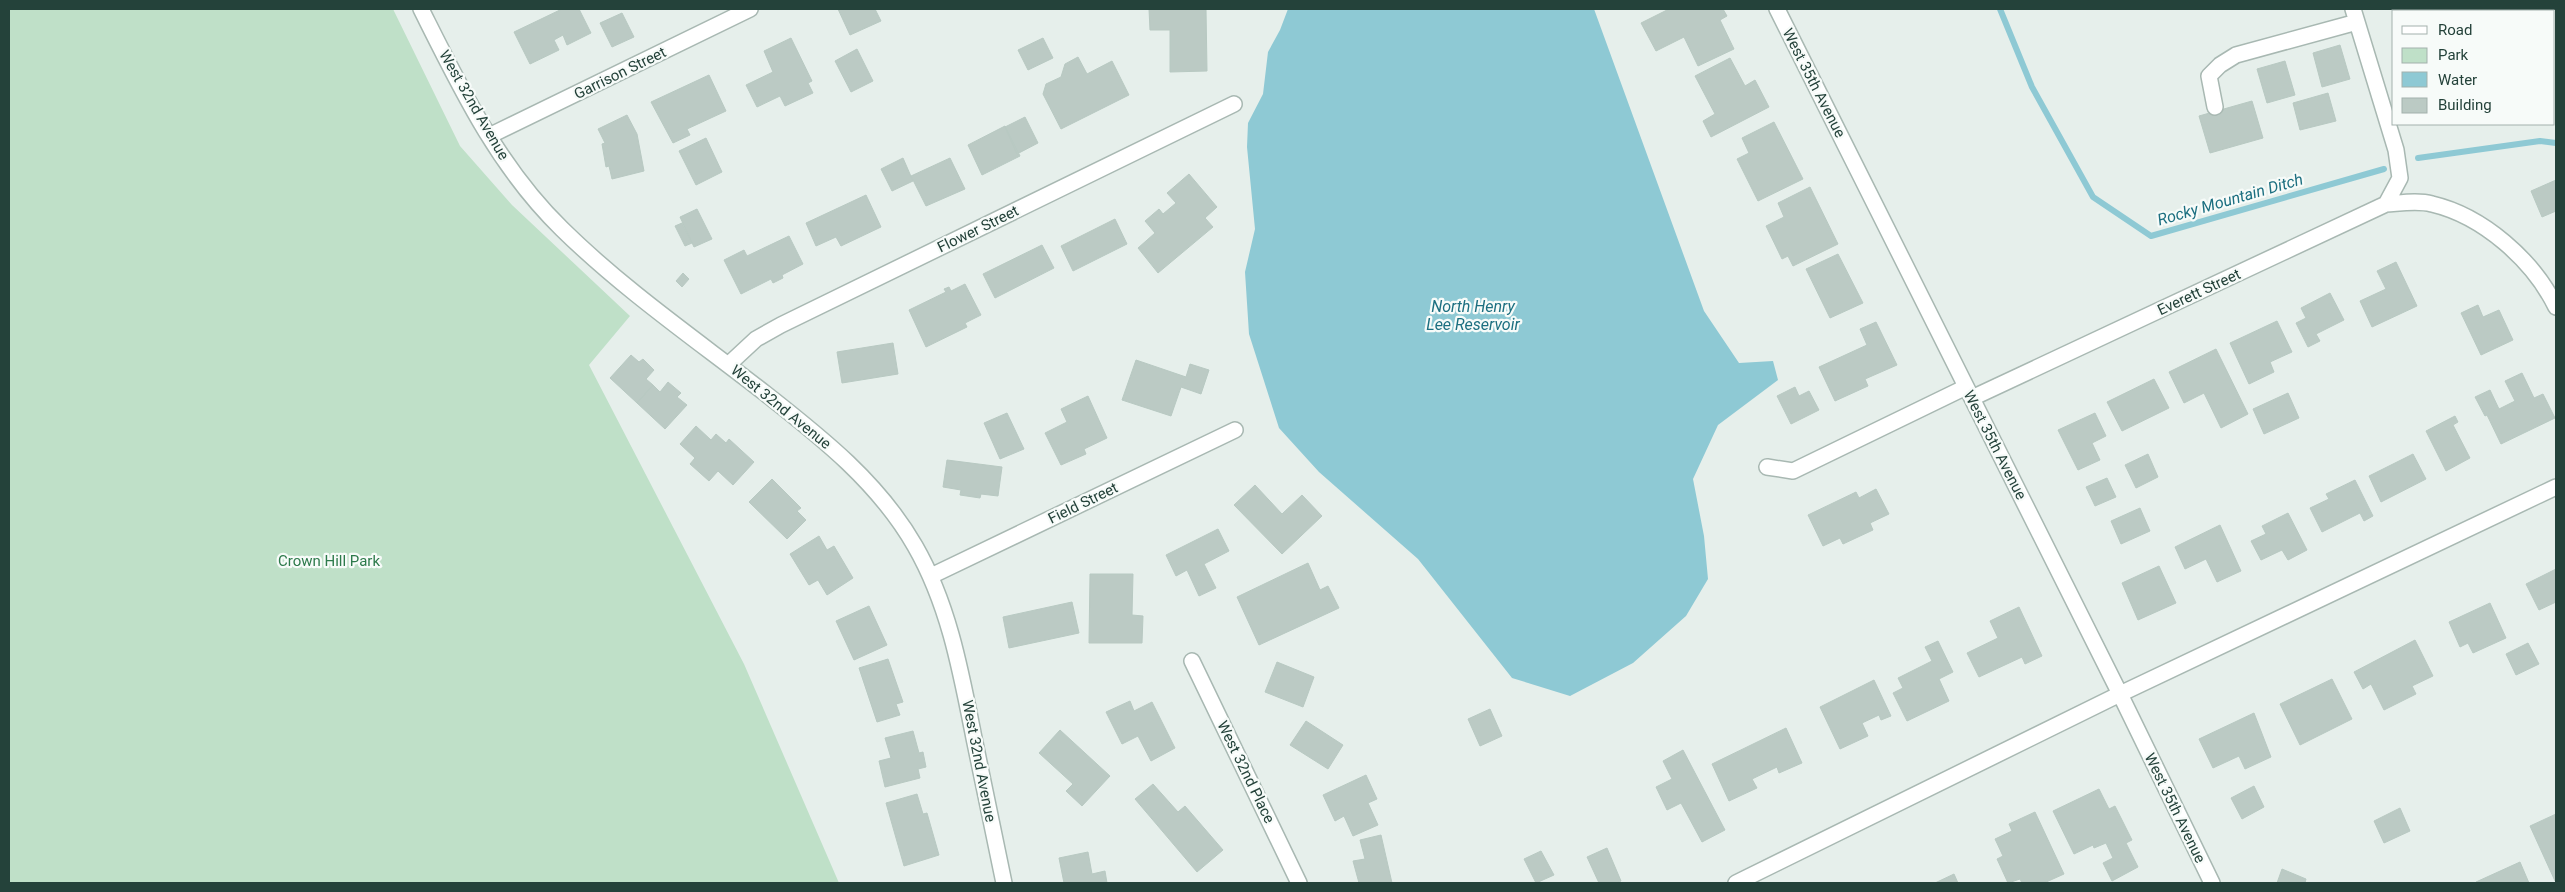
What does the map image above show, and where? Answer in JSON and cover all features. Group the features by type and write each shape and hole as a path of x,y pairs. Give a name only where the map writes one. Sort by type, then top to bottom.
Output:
{"street":[{"name":"West 32nd Avenue","path":"421,9 489,136 526,190 560,228 615,276 808,427 870,486 902,526 931,576 942,604 962,676 1004,883"},
{"name":"Garrison Street","path":"489,136 750,9"},
{"name":"West 35th Avenue","path":"1777,9 2120,694 2212,883"},
{"path":"2215,108 2209,76 2220,65 2236,55 2355,15 2396,150 2400,178 2386,204"},
{"name":"Flower Street","path":"728,365 749,344 781,325 1234,104"},
{"name":"Everett Street","path":"1767,467 1793,471 2386,204 2431,203 2458,212 2500,239 2517,254 2536,276 2556,307"},
{"name":"Field Street","path":"931,576 1235,430"},
{"path":"1736,883 2120,694 2556,487"},
{"name":"West 32nd Place","path":"1192,661 1299,883"}],"green space":[{"name":"Crown Hill Park","path":"9,9 393,9 460,146 512,205 630,316 589,365 744,664 839,883 9,883"}],"water":[{"name":"North Henry Lee Reservoir","path":"1288,9 1594,9 1704,311 1739,363 1773,361 1778,380 1718,425 1693,479 1704,536 1708,579 1686,616 1633,663 1570,696 1512,678 1418,559 1319,472 1279,428 1249,334 1245,272 1255,229 1247,147 1248,123 1263,94 1268,52 1280,30"}],"building":[{"path":"562,9 579,9 591,33 567,45 563,35 554,40 559,50 530,64 514,32"},
{"path":"838,9 875,9 881,21 850,35"},
{"path":"1149,9 1206,9 1207,71 1170,72 1170,30 1150,30"},
{"path":"1669,9 1723,9 1727,16 1720,20 1734,49 1698,66 1684,37 1656,51 1641,23"},
{"path":"622,13 634,37 612,47 600,23"},
{"path":"791,38 812,81 808,83 813,93 785,106 780,96 757,107 746,85 773,72 764,51"},
{"path":"1043,38 1053,58 1028,70 1018,50"},
{"path":"2340,45 2350,79 2322,87 2313,53"},
{"path":"857,49 873,81 851,92 835,61"},
{"path":"1078,57 1087,74 1112,61 1129,95 1061,129 1043,94 1046,84 1061,77 1065,64"},
{"path":"1730,58 1745,86 1755,80 1769,107 1711,137 1703,121 1715,114 1695,76"},
{"path":"2285,61 2295,95 2267,103 2257,69"},
{"path":"709,75 726,111 687,129 690,135 673,143 651,102"},
{"path":"2328,93 2336,121 2300,130 2293,103"},
{"path":"2252,101 2263,138 2210,153 2199,116"},
{"path":"627,115 637,134 644,171 612,179 609,166 606,167 602,144 605,143 598,129"},
{"path":"1025,117 1038,143 1017,154 1005,127"},
{"path":"1774,122 1803,179 1758,201 1737,159 1749,153 1742,138"},
{"path":"1005,126 1020,156 982,175 968,145"},
{"path":"706,138 722,172 696,185 679,151"},
{"path":"903,158 913,181 892,191 881,169"},
{"path":"950,158 965,189 926,206 911,176"},
{"path":"1189,174 1217,207 1205,218 1213,227 1158,273 1138,248 1155,233 1145,221 1159,209 1163,214 1176,203 1167,193"},
{"path":"2556,180 2556,211 2542,217 2531,191"},
{"path":"1810,187 1838,244 1793,266 1788,256 1782,259 1766,226 1784,217 1778,203"},
{"path":"866,195 881,227 841,246 836,237 816,246 806,223"},
{"path":"697,209 712,239 694,247 680,217"},
{"path":"1115,219 1127,244 1073,271 1061,246"},
{"path":"682,223 692,243 685,246 675,226"},
{"path":"789,236 803,264 782,275 783,278 773,283 771,279 741,294 724,260 744,250 747,256"},
{"path":"1042,245 1054,268 995,298 983,274"},
{"path":"1838,254 1863,303 1830,318 1806,269"},
{"path":"2396,262 2417,306 2372,327 2360,301 2386,289 2377,271"},
{"path":"683,273 689,279 682,287 676,281"},
{"path":"965,284 981,315 965,323 967,327 926,347 909,310 946,292 944,289 949,287 951,291"},
{"path":"2330,293 2344,320 2316,334 2320,341 2308,347 2296,323 2306,318 2301,308"},
{"path":"2478,305 2483,317 2499,310 2513,340 2481,355 2461,313"},
{"path":"2277,321 2292,352 2270,362 2274,372 2249,384 2230,343"},
{"path":"1876,322 1897,365 1865,379 1868,386 1835,401 1819,367 1867,345 1860,329"},
{"path":"893,343 898,374 842,383 837,352"},
{"path":"2216,349 2248,414 2221,428 2204,393 2184,403 2169,372"},
{"path":"631,355 639,362 643,359 654,370 646,379 653,385 637,403 610,378"},
{"path":"1136,360 1186,377 1190,364 1209,370 1201,394 1181,387 1171,416 1122,400"},
{"path":"2522,373 2534,398 2543,394 2555,418 2501,444 2487,415 2485,416 2475,397 2490,390 2499,409 2515,401 2505,381"},
{"path":"2154,379 2169,408 2122,431 2107,402"},
{"path":"668,382 681,393 677,397 687,405 665,429 637,403 653,385 660,392"},
{"path":"1795,387 1799,396 1809,391 1819,410 1791,424 1777,396"},
{"path":"2288,393 2299,418 2264,434 2253,409"},
{"path":"1088,396 1107,438 1084,449 1086,454 1061,465 1045,433 1067,422 1061,409"},
{"path":"1007,413 1024,449 1000,459 984,423"},
{"path":"2095,413 2106,436 2092,443 2100,460 2078,470 2058,430"},
{"path":"2455,416 2458,422 2453,425 2470,458 2446,471 2426,431"},
{"path":"696,426 711,440 716,434 726,443 729,439 754,462 733,485 718,471 709,481 690,464 695,458 680,444"},
{"path":"2148,454 2158,477 2136,488 2125,465"},
{"path":"2413,454 2426,479 2381,502 2369,476"},
{"path":"947,460 1002,467 998,496 981,494 980,498 960,495 961,490 943,487"},
{"path":"2107,478 2116,497 2095,506 2086,487"},
{"path":"772,479 801,508 797,511 806,520 787,539 749,502"},
{"path":"2355,480 2373,516 2364,521 2360,513 2322,532 2310,508 2329,499 2326,494"},
{"path":"1255,485 1282,514 1302,495 1322,516 1282,554 1234,505"},
{"path":"1876,489 1889,514 1870,523 1873,530 1843,544 1840,538 1823,546 1808,515 1856,492 1859,498"},
{"path":"2140,508 2150,531 2121,544 2111,521"},
{"path":"2288,513 2307,550 2288,560 2282,550 2261,560 2251,541 2266,534 2262,526"},
{"path":"2220,525 2241,571 2217,582 2206,559 2185,569 2175,547"},
{"path":"1218,529 1229,551 1204,564 1216,588 1199,596 1187,570 1176,576 1166,555"},
{"path":"819,536 827,550 834,546 853,578 827,595 818,580 809,585 790,554"},
{"path":"1308,563 1320,590 1328,586 1339,608 1259,645 1237,597"},
{"path":"2159,566 2176,603 2138,620 2122,583"},
{"path":"2556,569 2556,602 2539,610 2526,584"},
{"path":"1090,574 1133,574 1132,615 1143,616 1142,643 1089,643"},
{"path":"1072,602 1079,633 1009,648 1003,617"},
{"path":"2490,603 2506,638 2473,653 2468,643 2460,647 2449,622"},
{"path":"869,606 887,645 854,660 836,621"},
{"path":"2019,607 2042,656 2025,664 2022,657 1979,677 1967,653 1998,638 1990,621"},
{"path":"2415,640 2433,676 2412,686 2416,694 2384,710 2371,684 2363,689 2354,672"},
{"path":"1938,641 1953,672 1939,679 1949,701 1907,721 1893,693 1903,688 1898,678 1932,661 1925,647"},
{"path":"2528,643 2539,664 2516,675 2506,654"},
{"path":"888,659 903,702 896,704 900,715 877,722 859,668"},
{"path":"1277,662 1314,677 1303,707 1265,692"},
{"path":"2332,679 2352,719 2300,745 2280,704"},
{"path":"1874,680 1891,716 1881,720 1879,715 1862,723 1868,736 1840,749 1820,707"},
{"path":"1130,701 1134,711 1152,702 1175,748 1151,761 1138,736 1122,744 1106,712"},
{"path":"1490,709 1502,736 1480,746 1468,719"},
{"path":"2254,713 2271,757 2245,769 2239,756 2213,768 2199,739"},
{"path":"1306,721 1343,745 1328,769 1290,745"},
{"path":"1786,728 1802,763 1779,773 1777,767 1752,779 1757,788 1729,801 1712,764"},
{"path":"1060,730 1110,776 1082,806 1066,791 1073,784 1039,753"},
{"path":"913,731 919,753 923,752 926,767 918,769 920,778 885,787 879,761 891,758 885,738"},
{"path":"1683,750 1725,830 1702,842 1681,803 1667,810 1656,787 1672,779 1663,761"},
{"path":"1366,775 1377,799 1368,803 1378,825 1353,836 1344,816 1335,821 1323,795"},
{"path":"1153,784 1178,812 1185,806 1223,850 1197,872 1135,799"},
{"path":"2254,786 2264,807 2242,819 2231,798"},
{"path":"2099,789 2109,809 2115,806 2132,840 2126,843 2138,867 2112,881 2103,863 2113,858 2106,843 2094,848 2093,845 2074,854 2053,811"},
{"path":"917,794 923,814 927,813 939,855 904,866 886,803"},
{"path":"2400,808 2410,831 2384,843 2374,821"},
{"path":"2035,812 2064,874 2044,883 2022,883 2020,879 2008,883 1997,859 2003,856 1995,839 2012,831 2009,824"},
{"path":"2556,814 2556,880 2555,881 2530,826"},
{"path":"1381,835 1392,883 1359,883 1353,861 1365,859 1360,840"},
{"path":"1607,848 1621,881 1617,883 1599,883 1587,857"},
{"path":"1541,851 1554,875 1536,883 1524,859"},
{"path":"1088,852 1092,874 1105,871 1107,883 1064,883 1059,858"},
{"path":"2520,862 2529,883 2476,883 2476,882"},
{"path":"2282,869 2306,879 2305,883 2277,883"},
{"path":"1954,874 1958,883 1935,883"}],"waterway":[{"name":"Rocky Mountain Ditch","path":"2000,9 2032,87 2093,197 2151,236 2384,169"},
{"name":"Rocky Mountain Ditch","path":"2418,158 2540,141 2556,143"}]}
